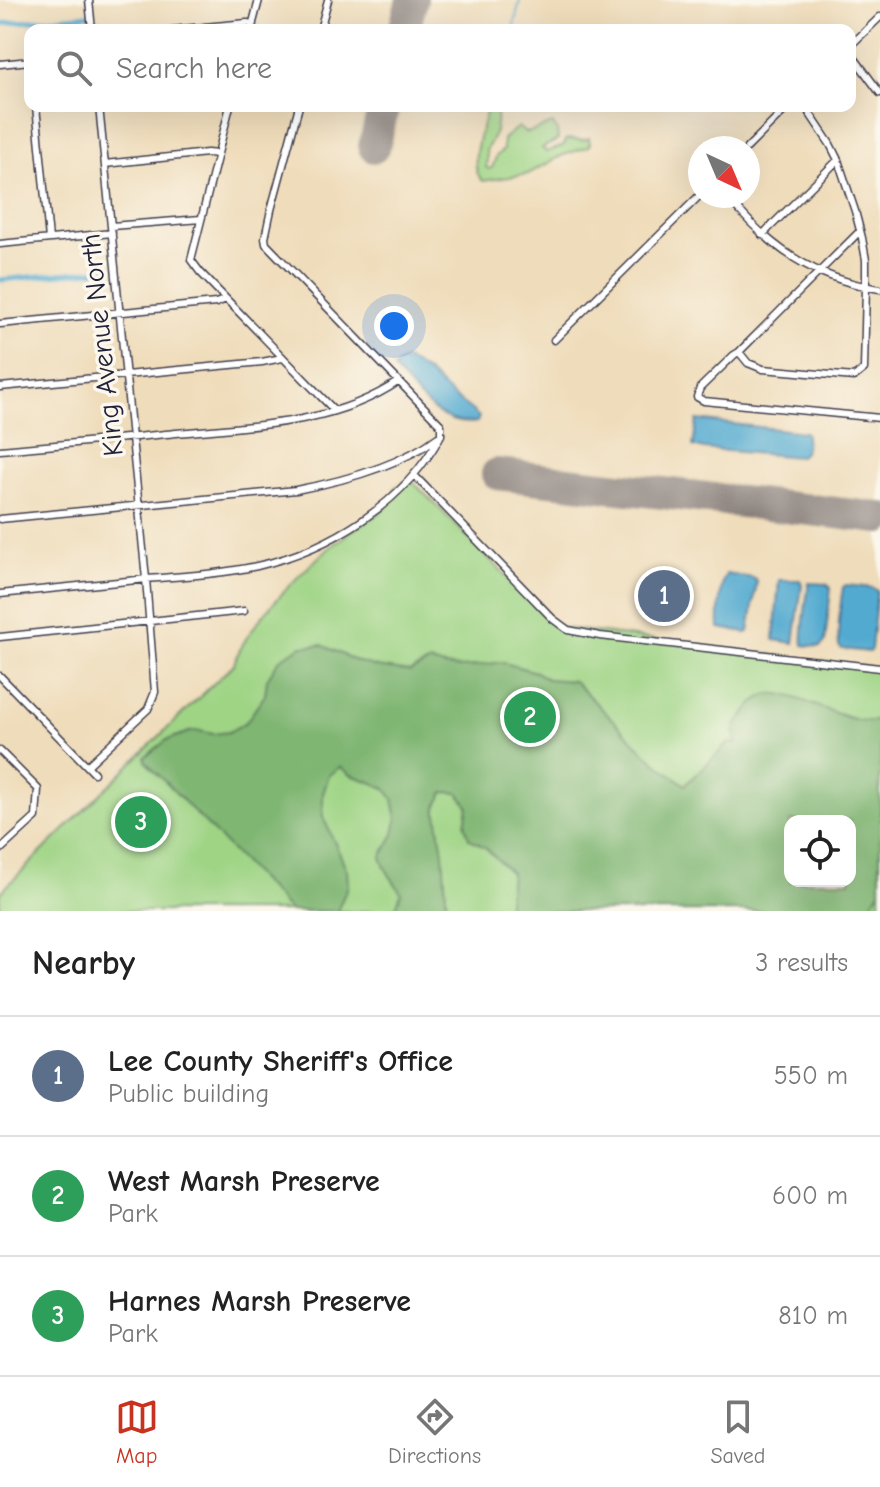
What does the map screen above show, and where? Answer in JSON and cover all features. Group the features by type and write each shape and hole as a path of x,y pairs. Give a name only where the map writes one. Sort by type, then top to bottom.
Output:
{"street":[{"path":"89,0 91,24"},
{"path":"253,24 259,0"},
{"path":"322,24 328,0"},
{"path":"856,40 880,17"},
{"path":"856,60 880,93"},
{"path":"0,64 24,62"},
{"path":"37,112 49,239"},
{"name":"King Avenue North","path":"87,766 148,709 155,692 100,112"},
{"path":"228,112 191,260 334,410"},
{"path":"0,594 256,566 307,550 341,533 370,514 425,464 441,435 441,425 266,244 271,210 297,112"},
{"path":"759,136 783,112"},
{"path":"739,352 748,363 763,369 845,377 860,374 865,363 866,260 860,231 838,160 809,112"},
{"path":"105,164 218,154"},
{"path":"762,235 838,160"},
{"path":"554,340 688,207"},
{"path":"738,208 762,235 790,256 845,282 880,289"},
{"path":"0,244 201,219"},
{"path":"860,231 700,388 697,397 704,401 880,418"},
{"path":"0,324 216,303 226,299"},
{"path":"0,387 282,358"},
{"path":"0,450 272,424 334,410 399,381"},
{"path":"0,519 276,493 317,486 364,473 441,435"},
{"path":"414,451 425,464"},
{"path":"414,475 553,619 568,630 880,668"},
{"path":"0,637 244,611"},
{"path":"0,676 94,773"},
{"path":"0,751 38,789 36,817 0,850"}],"green space":[{"path":"486,112 496,112 494,134 486,149 488,169 492,168 497,155 503,150 503,139 518,127 526,133 553,124 558,140 542,148 546,152 563,146 567,139 589,138 590,143 588,147 561,156 528,174 483,181 476,166"},
{"path":"412,478 557,627 880,669 880,911 0,911 0,893 234,664 252,630 282,593 333,545 376,516 392,497 395,488"},
{"path":"322,645 356,661 410,672 430,662 461,668 501,662 536,672 547,679 574,681 654,761 685,785 729,743 736,744 738,722 753,704 766,695 790,696 853,719 880,720 880,891 867,911 507,911 511,873 486,848 469,838 465,825 468,806 458,793 444,792 436,807 447,911 388,911 396,907 401,893 381,857 394,834 397,819 393,799 385,788 351,775 340,767 329,775 323,794 323,817 347,870 348,886 337,911 290,911 146,762 145,757 167,740 189,732 229,732 246,722 265,695 267,679 280,659 302,646"}],"water":[{"path":"406,360 472,410 479,417 477,422 452,420 430,407 394,369"},
{"path":"697,420 804,432 806,447 798,457 704,449 693,446"},
{"path":"726,574 757,581 749,632 719,628 720,600"},
{"path":"779,580 800,580 802,585 794,643 774,640"},
{"path":"809,583 827,584 831,588 825,642 820,647 803,645"},
{"path":"843,587 877,591 869,652 839,646 840,609"}],"waterway":[{"path":"514,24 520,0"},
{"path":"0,24 88,15"},
{"path":"0,280 110,269"}],"runway":[{"path":"406,24 412,0"},
{"path":"374,147 383,112"},
{"path":"497,474 880,518"}],"place":[{"name":"Lee County Sheriff's Office","path":"664,596"},
{"name":"West Marsh Preserve","path":"530,717"},
{"name":"Harnes Marsh Preserve","path":"141,822"}]}
